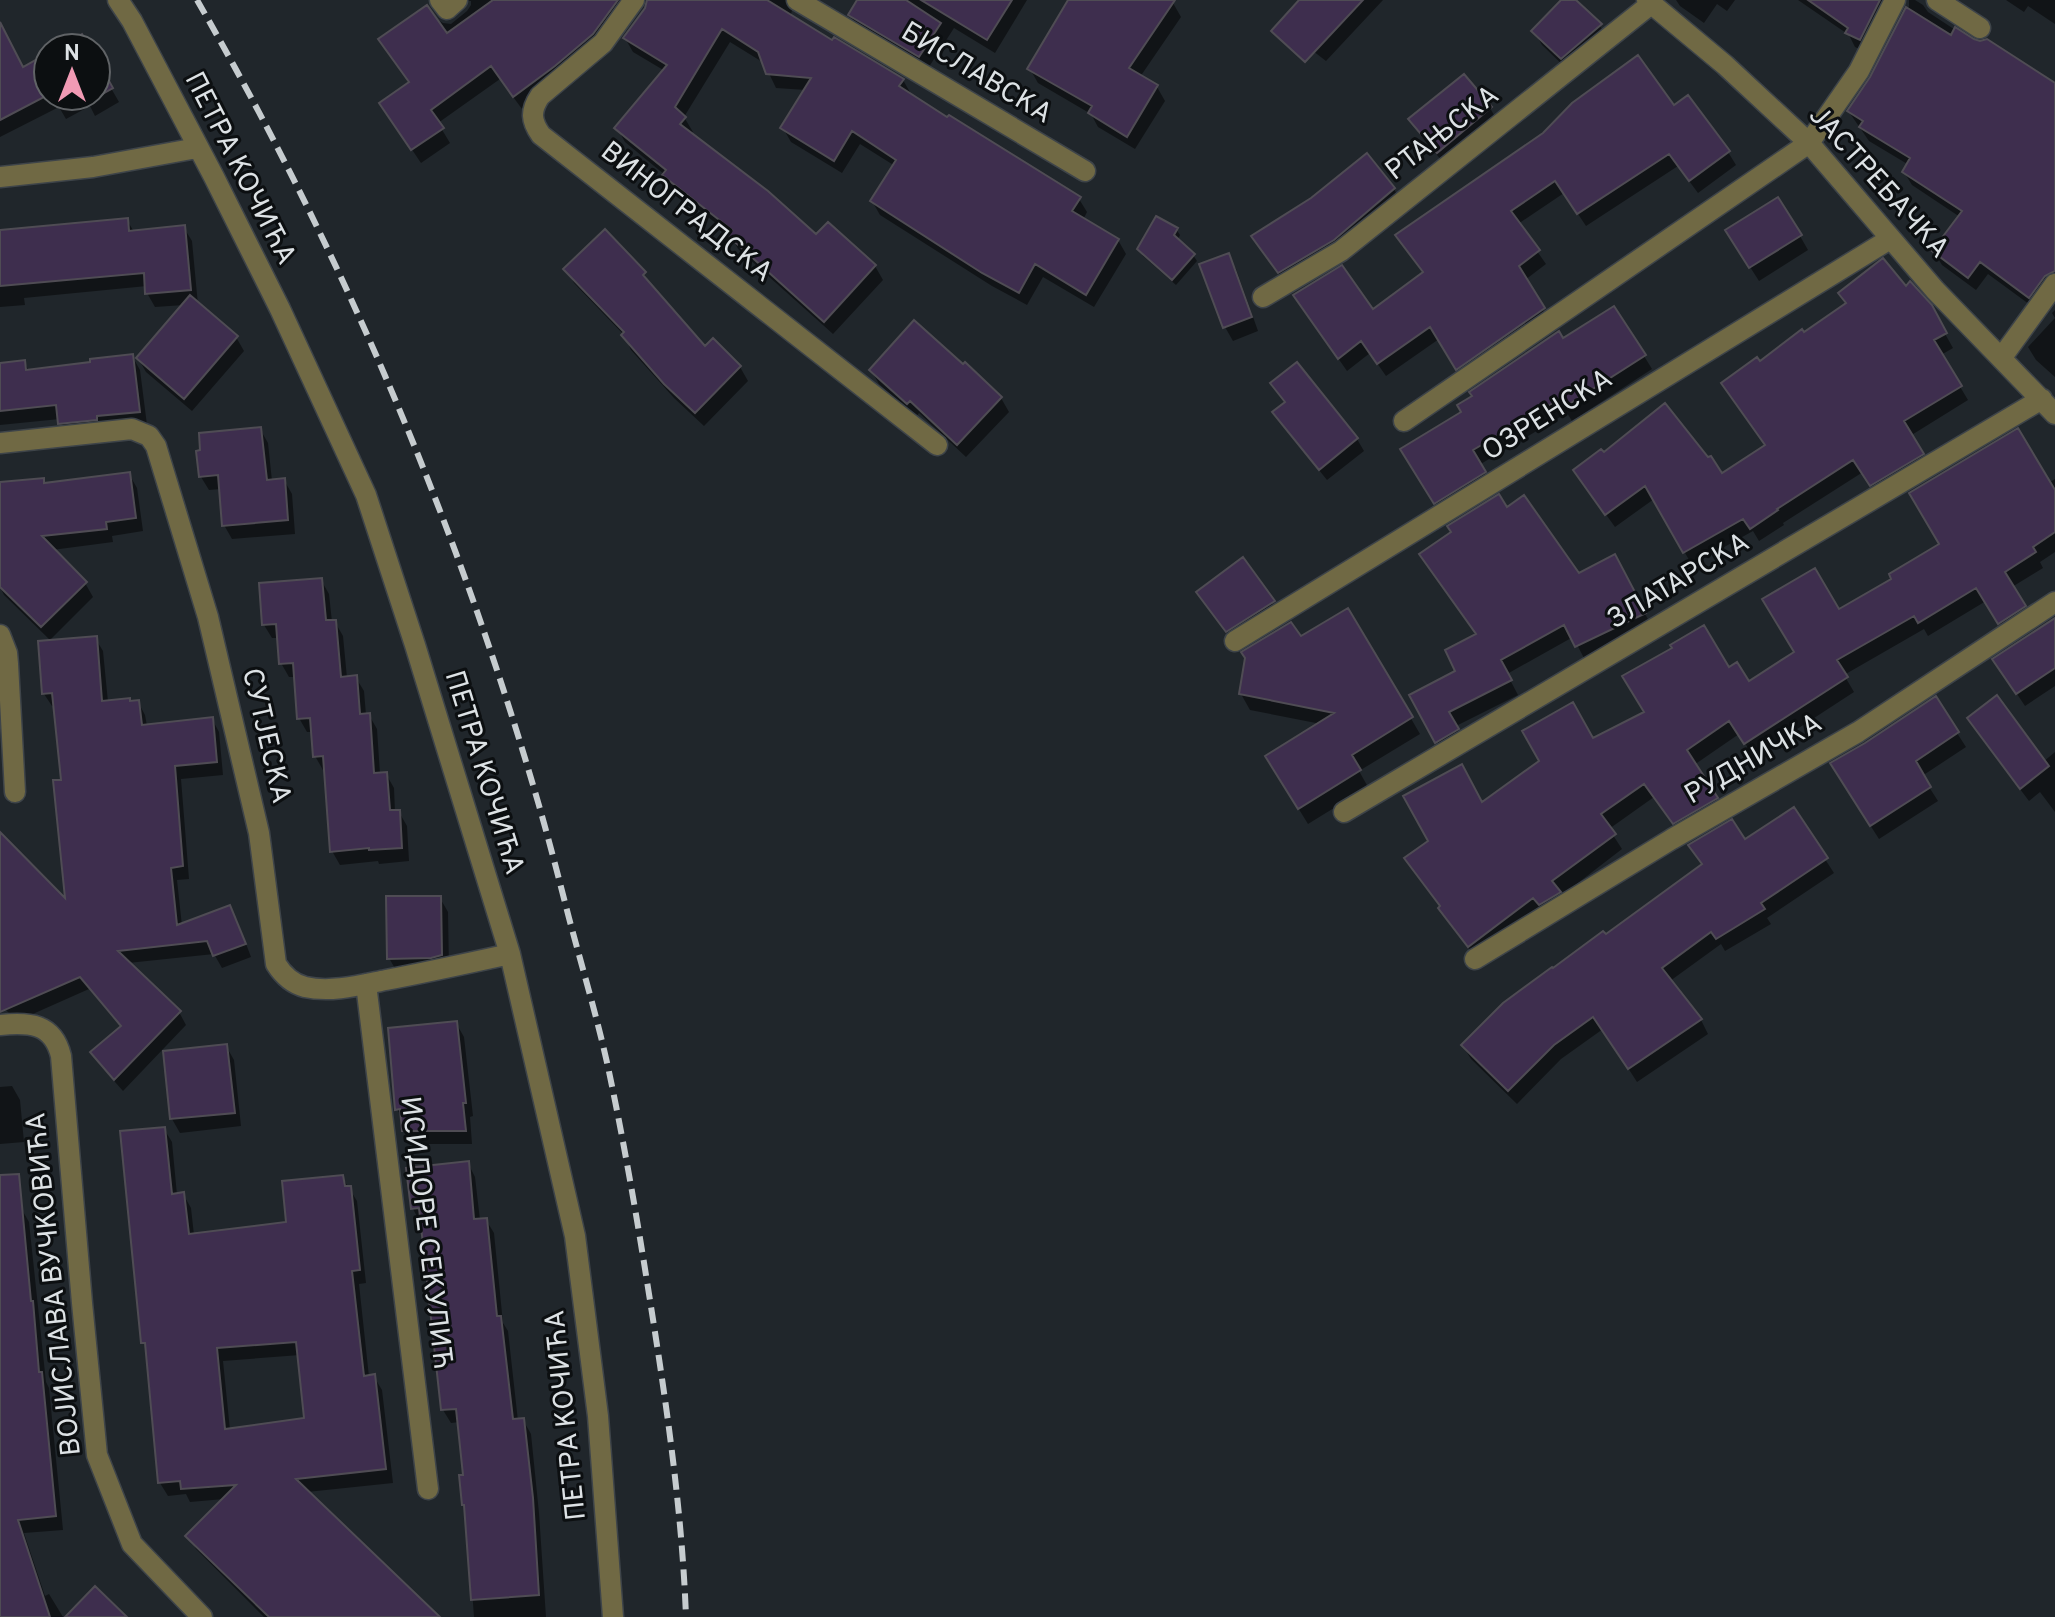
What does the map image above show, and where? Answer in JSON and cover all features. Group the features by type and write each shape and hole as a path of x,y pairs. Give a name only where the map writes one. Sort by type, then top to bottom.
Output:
{"street":[{"name":"ПЕТРА КОЧИЋА","path":"118,0 214,177 280,309 366,495 420,659 510,954 575,1236 598,1416 613,1617"},
{"name":"ВИНОГРАДСКА","path":"634,0 603,43 540,96 532,115 534,126 541,135 937,445"},
{"name":"БИСЛАВСКА","path":"797,0 1085,171"},
{"path":"1404,421 1809,143 1859,71 1895,0"},
{"path":"1937,0 1980,28"},
{"name":"ЈАСТРЕБАЧКА","path":"1649,2 1725,65 1809,143 1935,290 2049,407"},
{"name":"РТАЊСКА","path":"1263,297 1341,251 1649,2"},
{"path":"0,177 93,167 197,148"},
{"name":"ОЗРЕНСКА","path":"1235,641 1890,239"},
{"path":"2002,357 2055,284"},
{"name":"ЗЛАТАРСКА","path":"1344,812 2049,407"},
{"name":"СУТЈЕСКА","path":"0,443 132,429 149,436 156,446 208,617 259,833 276,964 281,972 303,986 322,989 366,984 510,954"},
{"name":"РУДНИЧКА","path":"1475,959 1672,839 1858,732 2055,602"},
{"path":"0,635 7,653 15,792"},
{"name":"ИСИДОРЕ СЕКУЛИЋ","path":"366,984 428,1489"},
{"name":"ВОЈИСЛАВА ВУЧКОВИЋА","path":"0,1025 29,1024 48,1032 57,1041 61,1056 97,1455 132,1544 202,1617"}],"building":[{"path":"493,0 618,0 593,34 513,97 491,66 431,110 444,128 411,150 379,103 409,82 378,39 427,5 447,33"},
{"path":"647,0 767,0 904,79 899,86 1081,197 1072,211 1119,239 1086,295 1035,264 1019,293 982,273 870,201 896,160 852,131 834,161 780,128 811,78 766,74 758,52 722,29 675,107 686,117 680,124 768,191 816,234 828,222 876,265 824,322 727,235 732,230 662,175 666,170 614,128 667,65 623,38 645,8"},
{"path":"857,0 906,0 941,23 919,57 848,15"},
{"path":"921,0 1012,0 987,40"},
{"path":"1068,0 1175,0 1129,68 1158,85 1127,137 1088,113 1092,106 1027,69"},
{"path":"1299,0 1363,0 1305,62 1271,31"},
{"path":"1561,0 1576,0 1602,24 1561,59 1531,31"},
{"path":"1808,0 1880,0 1860,40 1845,33 1848,28"},
{"path":"1906,7 1951,35 1955,27 1974,39 1987,39 2055,83 2055,271 2045,276 2029,298 1980,262 1968,278 1932,251 1962,211 1902,172 1910,158 1859,127 1863,121 1847,111 1870,77"},
{"path":"0,22 23,67 32,62 32,103 0,120"},
{"path":"1638,55 1674,105 1688,95 1730,151 1689,181 1669,154 1577,214 1555,181 1511,211 1540,250 1519,266 1545,308 1456,370 1430,327 1377,364 1361,341 1338,359 1293,295 1342,265 1373,309 1423,272 1395,235 1543,133 1572,103"},
{"path":"1464,74 1492,107 1437,153 1408,119"},
{"path":"1367,153 1395,188 1334,240 1278,273 1251,236 1311,198"},
{"path":"1778,197 1802,235 1749,268 1725,230"},
{"path":"1156,216 1178,228 1174,235 1195,254 1172,280 1137,249"},
{"path":"128,218 129,231 185,225 191,290 145,294 144,273 0,286 0,230"},
{"path":"605,229 646,272 643,275 705,346 713,338 741,366 695,413 664,384 621,335 624,332 563,269"},
{"path":"1229,253 1252,317 1223,328 1199,264"},
{"path":"1883,258 1906,286 1910,281 1932,305 1947,333 1934,340 1962,386 1904,421 1924,454 1870,486 1853,460 1750,529 1743,519 1683,553 1645,486 1605,515 1573,470 1601,449 1604,452 1665,403 1722,473 1765,445 1721,383 1757,357 1760,361 1802,329 1804,332 1846,303 1838,293"},
{"path":"190,295 238,336 184,399 136,358"},
{"path":"1614,306 1646,355 1563,408 1558,400 1473,450 1486,472 1434,504 1400,449 1461,412 1457,405 1472,396 1469,392 1559,331 1563,338"},
{"path":"914,320 1002,397 957,445 910,401 907,404 869,370"},
{"path":"133,354 140,412 58,424 56,405 0,411 0,363 25,360 26,370"},
{"path":"1297,362 1358,438 1319,470 1272,412 1285,402 1270,383"},
{"path":"261,427 267,480 285,478 288,520 222,526 218,475 199,477 196,451 200,450 199,433"},
{"path":"2018,428 2055,490 2055,532 2033,547 2036,552 2005,572 2026,606 1998,624 1976,588 1918,623 1914,616 1837,660 1848,677 1744,744 1729,721 1687,750 1718,798 1673,824 1644,784 1601,814 1616,834 1552,881 1561,892 1539,905 1533,898 1468,947 1404,858 1428,841 1403,796 1462,764 1482,802 1539,761 1522,731 1573,702 1593,738 1644,712 1622,676 1672,648 1670,645 1704,625 1729,667 1737,662 1749,681 1794,652 1762,599 1815,568 1839,609 1891,579 1889,574 1939,544 1909,493"},
{"path":"130,472 136,518 106,522 107,529 42,536 87,582 41,627 0,587 0,482 44,478 44,483"},
{"path":"1499,494 1507,507 1524,495 1579,573 1615,554 1646,613 1575,647 1564,625 1501,660 1512,680 1449,712 1459,729 1435,743 1409,695 1455,671 1445,650 1476,634 1419,554 1451,532 1447,526"},
{"path":"1243,557 1275,601 1226,632 1196,592"},
{"path":"322,578 326,620 336,620 341,677 357,675 360,714 370,713 374,773 387,772 390,810 400,810 402,848 330,852 323,756 313,757 310,718 297,719 293,663 279,664 276,624 262,625 259,583"},
{"path":"1348,608 1413,717 1352,755 1361,770 1298,809 1265,756 1334,713 1239,694 1245,658 1241,652 1291,622 1301,636"},
{"path":"2055,618 2055,668 2016,694 1992,659"},
{"path":"97,636 102,701 139,700 142,725 213,717 217,762 175,766 183,866 171,868 177,925 230,905 246,944 213,956 207,941 118,951 181,1011 114,1080 90,1052 121,1026 80,977 0,1012 0,832 65,898 53,780 61,780 52,693 42,694 38,641"},
{"path":"1997,695 2049,766 2020,789 1967,718"},
{"path":"1936,696 1959,732 1916,761 1931,787 1870,826 1830,763"},
{"path":"1794,807 1828,858 1761,903 1765,909 1716,939 1711,932 1662,968 1702,1019 1628,1069 1593,1017 1554,1045 1508,1091 1461,1045 1503,1003 1603,931 1606,934 1702,864 1688,845 1732,819 1745,839"},
{"path":"386,896 441,896 442,955 387,959"},
{"path":"457,1021 466,1131 402,1131 400,1109 395,1110 388,1028"},
{"path":"227,1044 235,1113 170,1119 163,1051"},
{"path":"165,1127 172,1194 184,1192 189,1234 286,1222 282,1181 343,1175 345,1186 351,1186 360,1270 352,1271 364,1376 375,1374 386,1469 296,1479 440,1617 269,1617 185,1536 236,1485 181,1489 180,1481 158,1483 120,1131","holes":["296,1342 304,1418 225,1429 217,1348"]},
{"path":"469,1161 474,1219 487,1218 497,1316 501,1316 513,1419 524,1418 539,1595 471,1600 456,1409 441,1410 419,1208 411,1209 406,1168"},
{"path":"19,1174 56,1516 18,1520 50,1617 0,1617 0,1175"},
{"path":"95,1586 127,1617 65,1617"}],"railway":[{"path":"197,0 300,192 392,391 471,594 538,802 604,1048 630,1180 672,1455 686,1617"}]}
